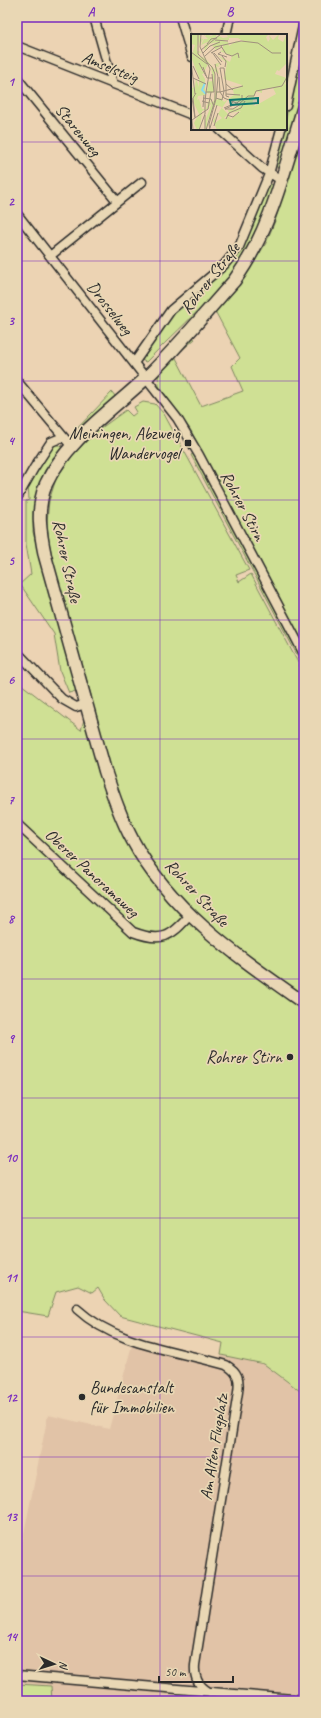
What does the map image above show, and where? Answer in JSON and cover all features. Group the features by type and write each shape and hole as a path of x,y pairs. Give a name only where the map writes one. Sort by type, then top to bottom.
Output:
{"main road":[{"name":"Rohrer Straße","path":"304,106 266,225 244,267 195,324 145,378 72,447 57,465 46,486 40,509 40,534 86,704 107,777 116,803 133,842 166,889 190,915 222,944 304,1003"}],"street":[{"path":"94,17 113,84"},
{"path":"180,17 191,54"},
{"path":"226,34 230,17"},
{"path":"287,101 304,21"},
{"name":"Amselsteig","path":"17,46 191,114"},
{"name":"Starenweg","path":"17,78 117,201"},
{"path":"220,130 269,174 281,180"},
{"name":"Rohrer Straße","path":"134,363 171,310 232,257 248,228 269,174 281,130"},
{"path":"50,256 142,182"},
{"name":"Drosselweg","path":"17,214 145,378"},
{"name":"Rohrer Stirn","path":"145,378 177,418 188,436 304,654"},
{"path":"17,381 72,447"},
{"path":"17,498 51,442 63,437"},
{"path":"17,652 62,700 76,706 86,704"},
{"name":"Oberer Panoramaweg","path":"17,824 133,932 152,938 174,933 190,915"},
{"name":"Am Alten Flugplatz","path":"77,1309 105,1329 126,1338 226,1365 235,1370 238,1375 238,1392 195,1665 196,1680 202,1688 209,1692"},
{"path":"17,1675 304,1700"}],"shaded area":[{"path":"132,1345 218,1367 221,1355 264,1364 304,1394 304,1701 52,1701 51,1686 17,1684 17,1553 20,1553 48,1415 109,1429"}],"green space":[{"path":"304,32 304,86 279,168 275,166 284,130 287,130 287,114"},
{"path":"304,128 304,644 190,429 159,386 158,377 164,366 192,337 195,339 175,356 201,406 243,391 232,366 240,358 215,311 248,272 266,243 275,221"},
{"path":"270,184 274,185 262,219 250,245 236,267 213,295 146,362 141,360 174,311 224,268 267,186"},
{"path":"112,392 115,396 76,436 71,435"},
{"path":"143,402 155,404 164,414 249,570 236,575 239,582 251,574 304,674 304,1394 264,1364 221,1355 223,1343 120,1316 105,1300 98,1288 92,1293 78,1286 56,1292 48,1316 17,1311 17,681 81,730 91,695 57,578 49,542 47,522 49,501 56,479 72,456 93,434 126,410 132,416 137,412 134,407"},
{"path":"55,444 64,447 49,465 41,479 33,511 33,532 79,690 69,693 60,671 54,634 20,584 31,574 26,544 26,501 29,500 28,483 48,452"},
{"path":"194,453 304,663 304,668 191,455"},
{"path":"17,1684 51,1686 52,1701 17,1701"}],"place":[{"name":"Meiningen, Abzweig Wandervogel","path":"188,443"},
{"name":"Rohrer Stirn","path":"290,1057"},
{"name":"Bundesanstalt für Immobilien","path":"82,1397"}]}
